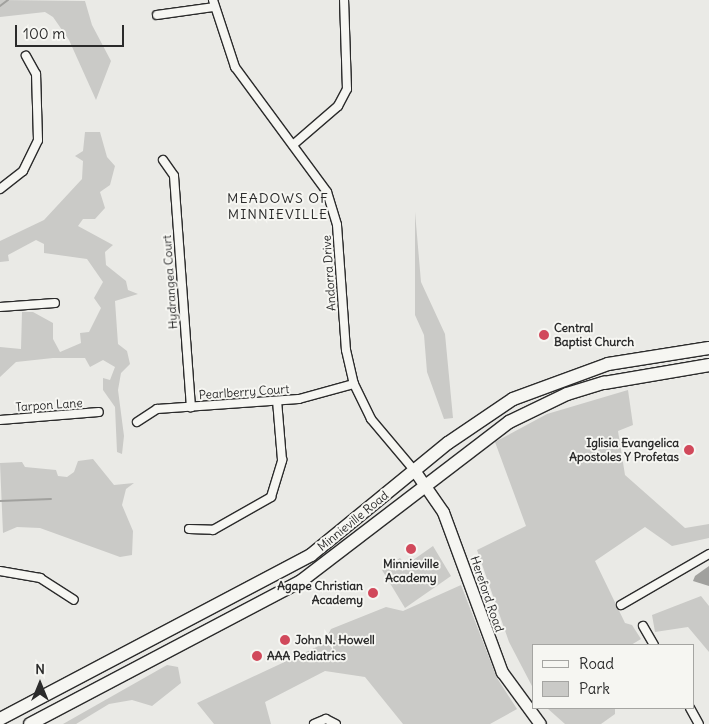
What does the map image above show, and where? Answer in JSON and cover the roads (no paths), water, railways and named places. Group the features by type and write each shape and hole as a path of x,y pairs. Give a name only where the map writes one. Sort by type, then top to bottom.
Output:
{"main road":[{"name":"Minnieville Road","path":"2,718 281,573 325,544 470,426 535,388 608,364 709,348"},
{"name":"Minnieville Road","path":"30,724 302,581 353,546 426,485 509,422 567,394 635,376 709,365"}],"street":[{"path":"294,144 338,106 347,89 344,0"},
{"path":"156,14 214,3"},
{"name":"Andorra Drive","path":"214,3 235,67 323,184 335,216 346,350 354,384 371,418 414,470"},
{"path":"0,189 23,171 38,140 36,74 26,56"},
{"name":"Hydrangea Court","path":"163,160 174,176 191,407"},
{"path":"0,307 55,303"},
{"name":"Pearlberry Court","path":"137,422 153,411 311,398 354,384"},
{"path":"189,529 213,530 271,496 282,460 277,401"},
{"name":"Tarpon Lane","path":"0,420 99,412"},
{"name":"Hereford Road","path":"414,470 444,512 502,672 540,724"},
{"path":"621,605 709,554"},
{"path":"0,571 40,578 74,600"},
{"path":"643,626 653,644"},
{"path":"691,709 699,724"},
{"path":"314,724 326,719 336,724"}],"waterway":[{"path":"0,6 8,0"},
{"path":"0,501 51,499"}],"place":[{"name":"Central Baptist Church","path":"544,335"},
{"name":"Iglisia Evangelica Apostoles Y Profetas","path":"689,450"},
{"name":"Minnieville Academy","path":"411,549"},
{"name":"Agape Christian Academy","path":"373,593"},
{"name":"John N. Howell","path":"285,640"},
{"name":"AAA Pediatrics","path":"257,656"}],"district":[{"name":"MEADOWS OF MINNIEVILLE","path":"278,206"}]}
